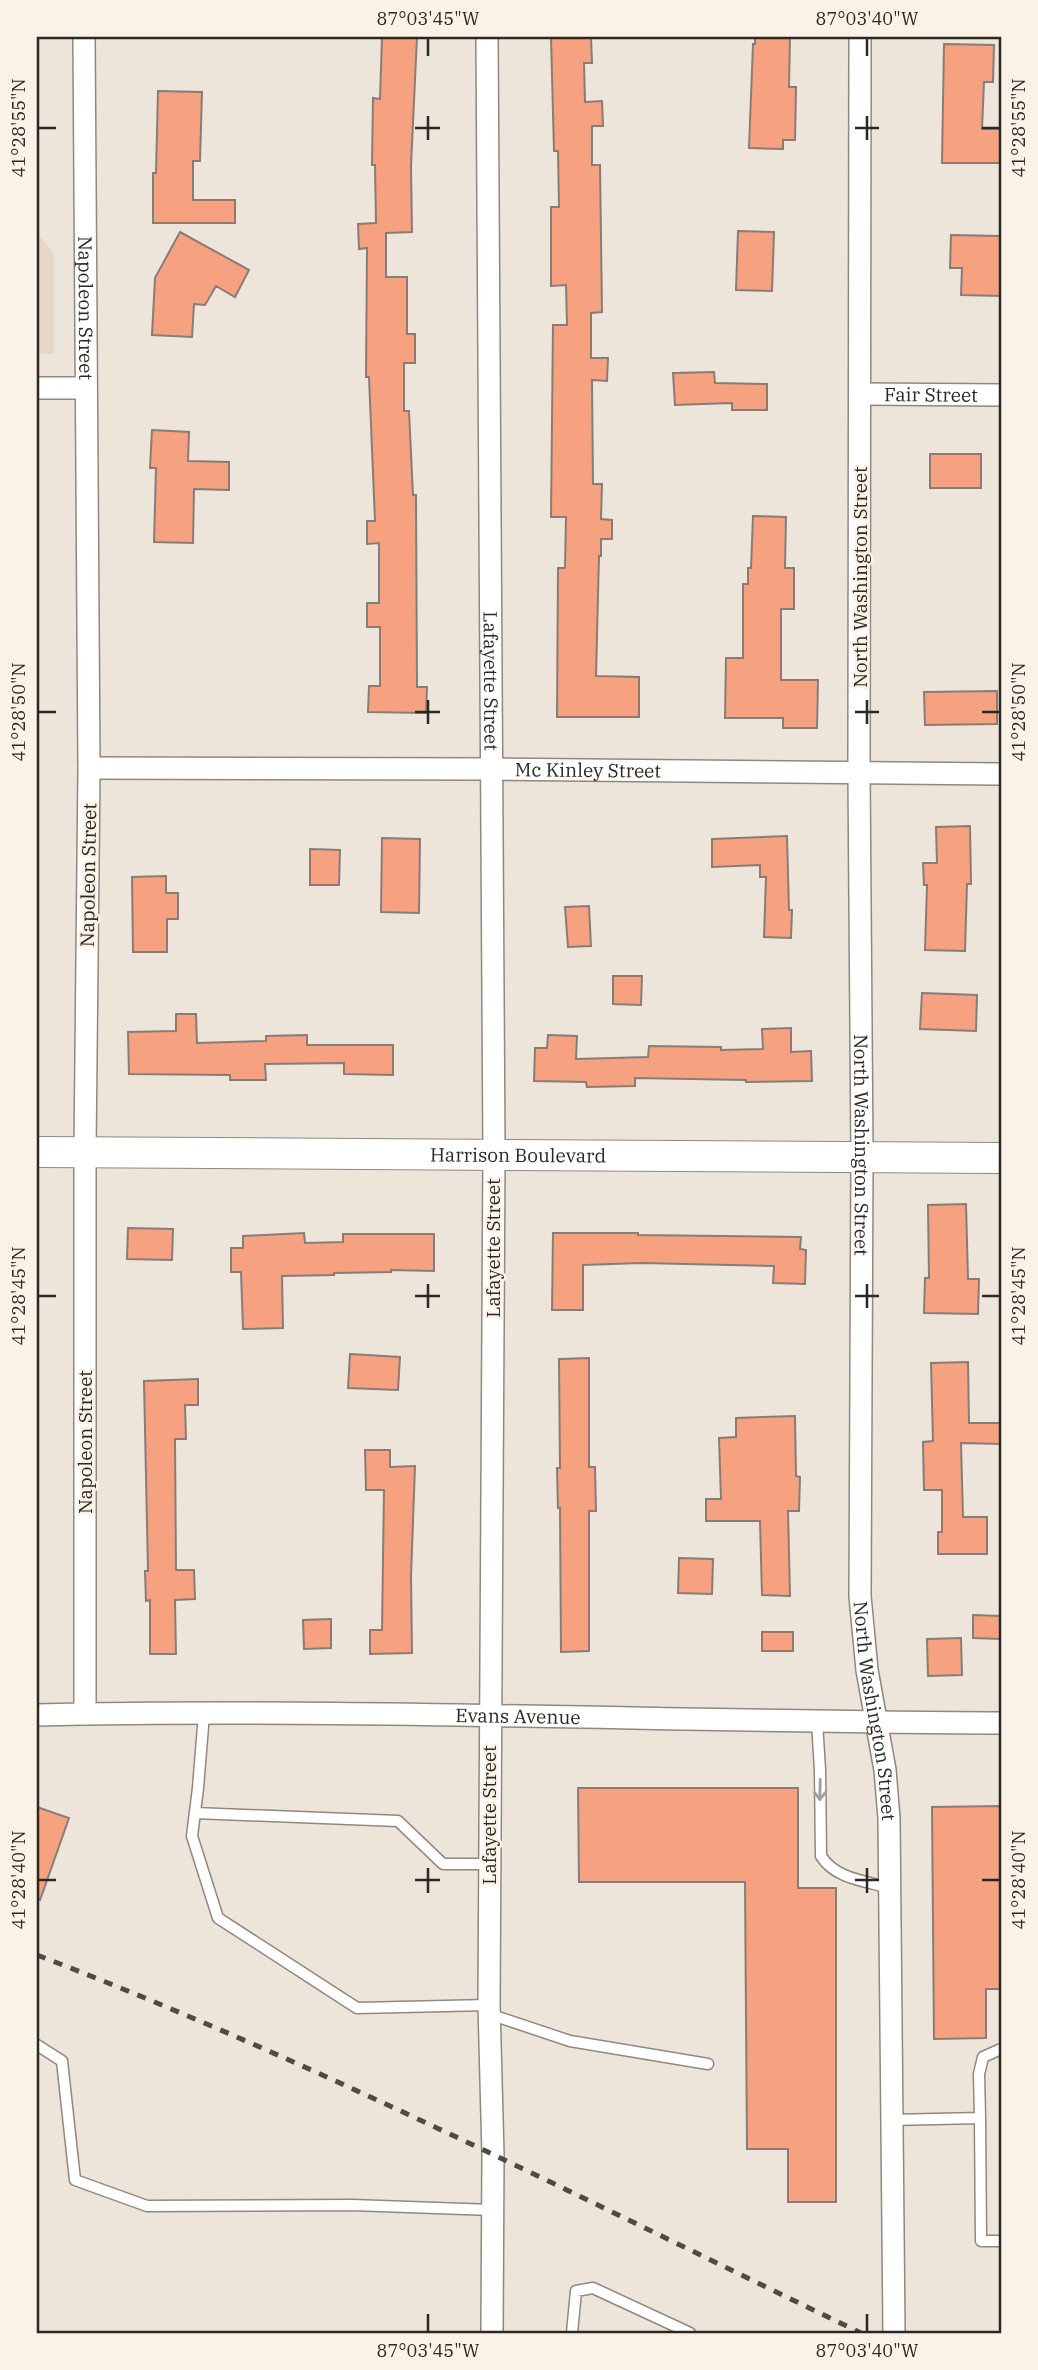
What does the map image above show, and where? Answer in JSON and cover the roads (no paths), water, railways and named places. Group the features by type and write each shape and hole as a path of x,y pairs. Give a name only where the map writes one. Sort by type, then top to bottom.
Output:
{"street":[{"name":"Napoleon Street","path":"84,37 89,768 85,1151 85,1714"},
{"name":"Lafayette Street","path":"487,37 494,1154 489,1714 492,2333"},
{"name":"North Washington Street","path":"860,37 860,1595 866,1664 884,1770 889,1818 894,2333"},
{"path":"37,388 85,388"},
{"name":"Fair Street","path":"861,394 1001,395"},
{"name":"Mc Kinley Street","path":"89,768 1001,774"},
{"name":"Harrison Boulevard","path":"37,1152 1001,1158"},
{"name":"Evans Avenue","path":"37,1715 489,1714 817,1722 1001,1723"}],"lane":[{"path":"204,1714 192,1836 218,1918 357,2008 489,2010 570,2041 708,2064"},
{"path":"817,1722 821,1856 829,1867 839,1873 890,1888"},
{"path":"195,1813 398,1821 443,1864 489,1864"},
{"path":"37,2045 62,2061 75,2180 147,2206 352,2205 493,2210"},
{"path":"1001,2049 983,2057 979,2074 981,2241 1001,2241"},
{"path":"891,2120 980,2118"},
{"path":"572,2333 576,2291 593,2288 690,2333"}],"railway":[{"path":"37,1955 246,2041 453,2135 861,2333"}]}
